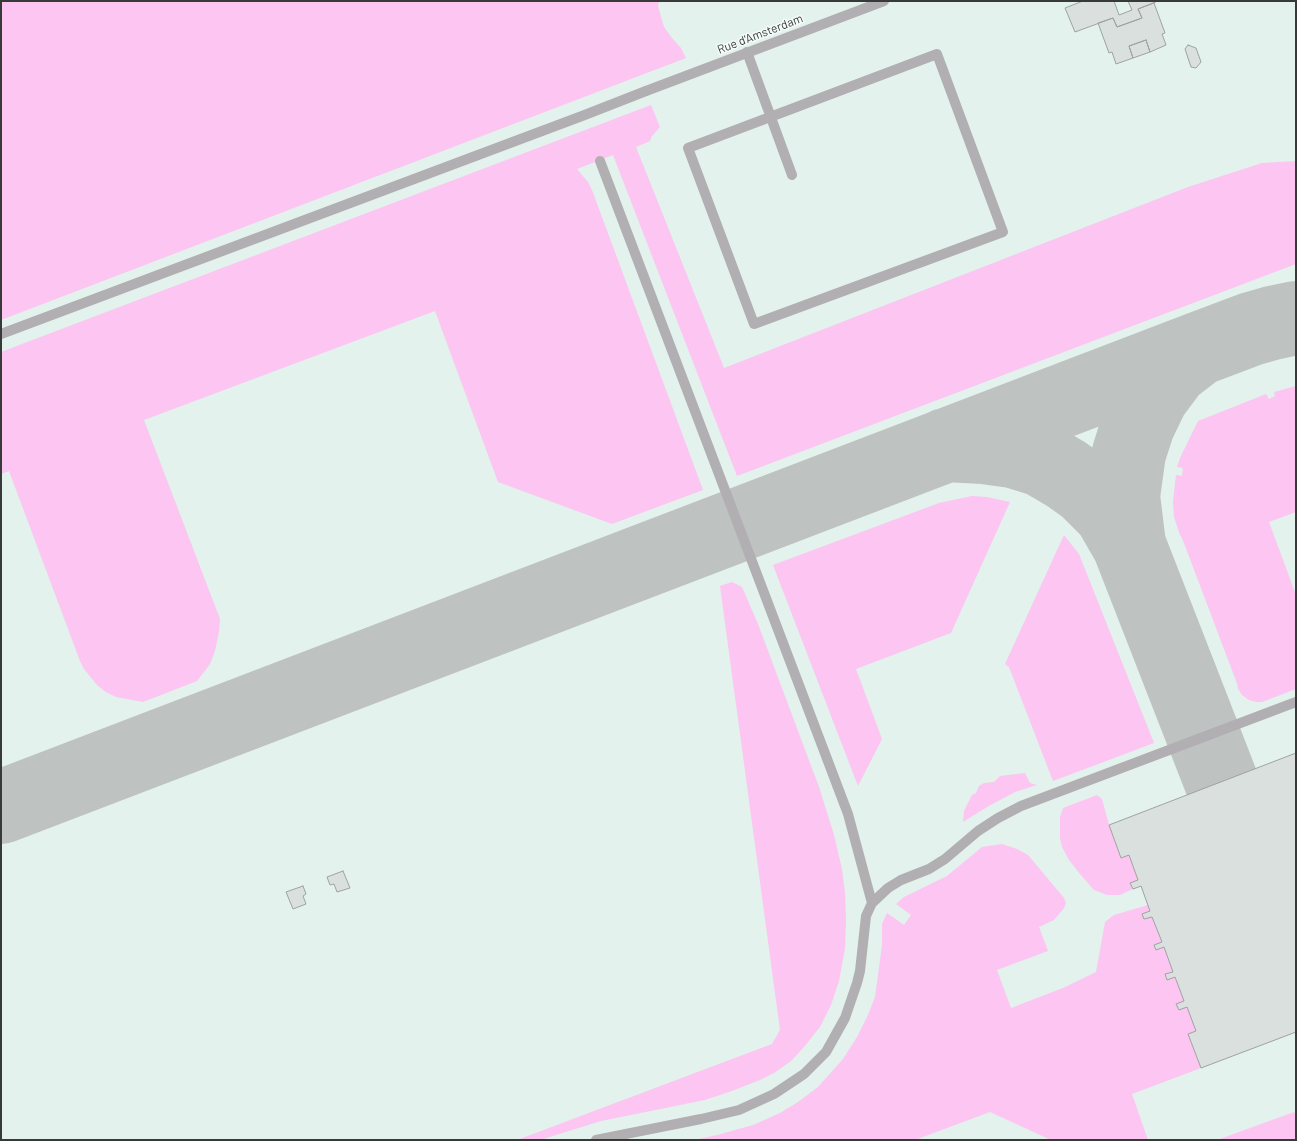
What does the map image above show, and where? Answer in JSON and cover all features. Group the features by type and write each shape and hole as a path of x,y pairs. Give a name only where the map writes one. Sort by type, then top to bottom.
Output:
{"street":[{"name":"Rue d'Amsterdam","path":"1,334 884,1"},
{"path":"747,52 792,175"},
{"path":"937,54 1003,232 754,324 688,148 771,117 937,54"},
{"path":"600,161 848,814 872,903"},
{"path":"596,1140 739,1110 774,1094 804,1074 826,1052 845,1018 857,983 861,963 866,916 872,903 888,888 901,880 929,869 945,859 978,831 998,818 1021,806 1296,702"}],"shaded area":[{"path":"1,1 1296,1 1296,1140 1,1140"},
{"path":"1,1 659,1 658,6 664,27 681,48 686,58 1,320"},
{"path":"651,105 660,127 652,136 650,141 636,147 724,368 1188,187 1262,163 1296,161 1296,264 737,476 613,155 577,169 588,182 592,190 703,490 612,524 498,482 435,311 144,420 220,619 219,632 215,651 210,664 197,681 143,702 116,697 97,685 84,669 80,661 9,471 1,474 1,352"},
{"path":"1296,386 1296,512 1269,522 1296,595 1296,689 1262,702 1256,702 1249,700 1242,695 1237,687 1238,686 1180,535 1174,517 1173,501 1176,475 1182,476 1183,468 1177,467 1198,421 1266,394 1269,399 1275,396 1274,392"},
{"path":"972,496 987,497 1010,502 951,633 856,669 882,739 858,786 773,565 939,503"},
{"path":"1064,535 1079,554 1154,743 1053,781 1009,667 1005,664"},
{"path":"732,582 742,587 758,624 819,787 834,835 842,869 845,893 845,948 839,981 831,1005 820,1027 791,1061 774,1073 760,1080 705,1100 601,1121 540,1140 517,1140 772,1044 780,1030 720,586"},
{"path":"1025,773 1030,783 1037,785 1015,792 963,822 964,811 972,795 976,793 979,786 984,783 994,782 1000,776"},
{"path":"1097,795 1102,799 1109,825 1121,858 1129,855 1138,880 1130,883 1133,889 1120,895 1107,895 1094,890 1069,860 1062,847 1060,838 1060,817 1063,808"},
{"path":"1002,844 1017,849 1028,855 1064,898 1066,903 1064,908 1054,920 1039,927 1048,951 997,970 1011,1008 1063,988 1096,972 1105,922 1114,915 1148,905 1150,911 1142,914 1145,919 1152,917 1162,942 1154,945 1156,950 1164,947 1173,972 1165,974 1167,979 1175,977 1184,1001 1177,1004 1179,1010 1187,1007 1196,1031 1188,1034 1201,1068 1132,1094 1148,1140 1051,1140 990,1112 915,1140 694,1140 753,1125 780,1113 818,1087 843,1059 857,1037 868,1015 875,997 882,945 882,924 887,913 904,925 911,915 896,904 904,897 947,876 982,847"},
{"path":"1294,1112 1296,1117 1296,1140 1217,1140"}],"building":[{"path":"1083,1 1114,1 1119,15 1132,10 1128,1 1158,1 1138,9 1142,18 1117,27 1113,18 1075,32 1065,8"},
{"path":"1154,3 1165,33 1162,34 1166,45 1150,52 1146,40 1129,46 1133,58 1116,64 1112,52 1109,53 1098,23 1113,18 1117,27 1142,18 1138,9"},
{"path":"1146,40 1150,52 1133,58 1129,46"},
{"path":"1188,45 1196,48 1201,62 1196,68 1191,67 1185,49"},
{"path":"1296,753 1296,1032 1201,1068 1188,1034 1196,1031 1187,1007 1179,1010 1176,1004 1184,1001 1175,977 1167,980 1165,974 1173,972 1164,947 1156,950 1154,945 1162,942 1152,917 1144,919 1142,914 1150,911 1141,886 1133,889 1130,883 1138,880 1129,855 1121,858 1109,825"},
{"path":"343,871 350,888 337,892 334,884 330,885 327,877"},
{"path":"303,886 306,894 303,896 306,904 293,909 286,892"}],"taxiway":[{"path":"1,807 1198,349 1251,329 1296,318"},
{"path":"1198,349 1172,369 1152,396 1138,425 1129,453 1123,496 1129,545 1221,781"},
{"path":"946,445 984,447 1013,451 1042,460 1066,474 1087,489 1110,512 1129,545"}]}
